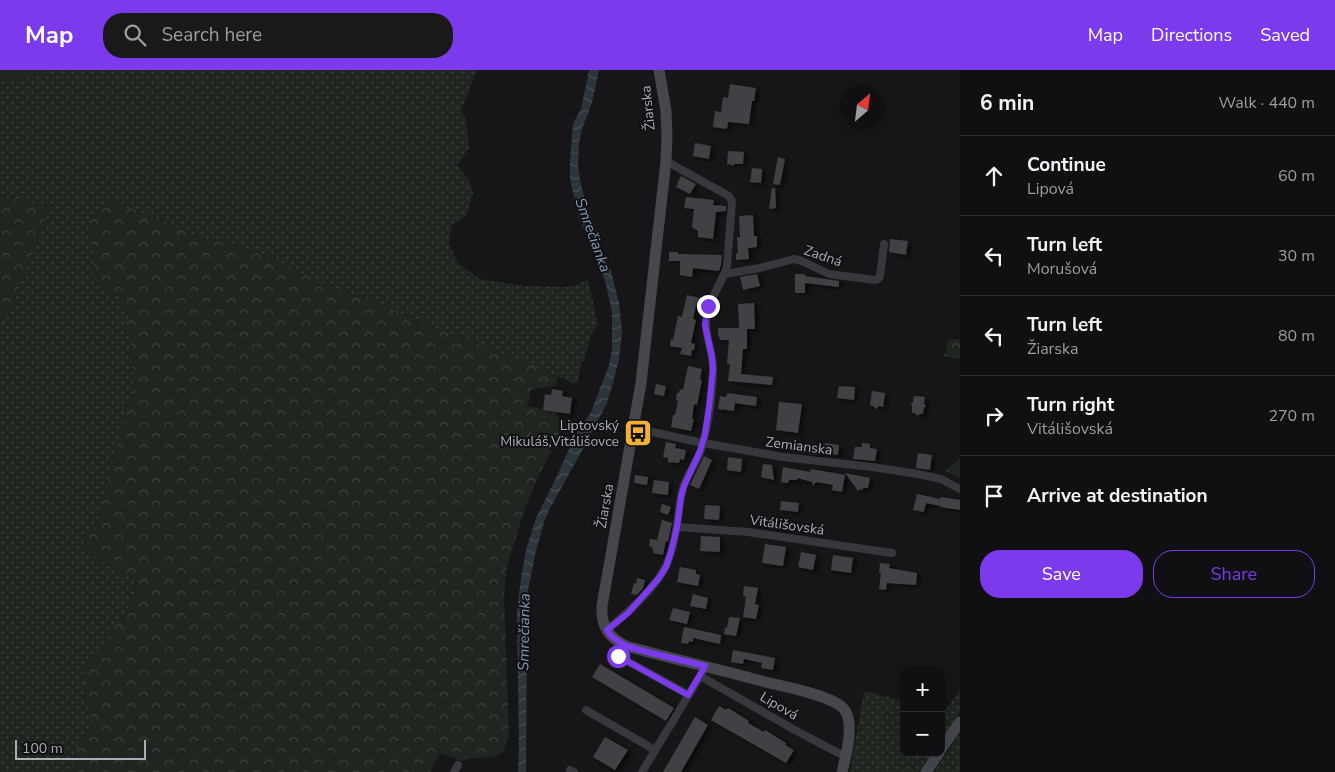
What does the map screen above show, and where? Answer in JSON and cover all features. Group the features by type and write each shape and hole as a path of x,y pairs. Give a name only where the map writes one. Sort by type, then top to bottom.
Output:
{"street":[{"name":"Žiarska","path":"607,630 602,619 602,606 634,428 646,347 666,161 666,111 659,70"},
{"path":"666,161 729,196 732,201 727,266 725,274 708,306 705,325 713,370 709,407 700,451 681,497 671,552 666,567 659,578 628,613 607,630 612,637 626,646 703,671 799,691 836,703 844,710 850,729 842,772"},
{"name":"Zadná","path":"725,274 760,268 794,259 829,274 875,280 880,276 884,244"},
{"name":"Zemianska","path":"634,428 702,443 783,457 918,474 942,479 960,489"},
{"name":"Vitálišovská","path":"677,527 748,532 892,553"},
{"path":"618,656 688,695"},
{"path":"642,772 703,671"},
{"name":"Lipová","path":"703,671 793,729 846,757"},
{"path":"586,710 655,750"},
{"path":"945,744 960,722"},
{"path":"926,772 936,757"}],"green space":[{"path":"0,70 45,70 45,75 0,81"},
{"path":"22,70 477,70 461,111 466,119 469,148 457,166 469,180 473,193 466,216 452,225 449,244 458,263 480,279 525,286 570,287 588,280 598,325 591,334 577,384 513,357 437,329 387,307 327,285 276,260 233,244 202,238 158,219 88,220 94,260 92,278 105,291 120,297 129,318 124,331 131,339 134,392 125,409 121,434 100,518 85,540 86,553 135,581 136,596 105,641 83,666 85,701 94,720 67,772 0,772 0,335 49,207 0,196 0,82 19,74"},
{"path":"0,196 50,207 0,335"},
{"path":"111,201 202,238 233,244 276,260 327,285 513,357 558,377 555,386 531,389 528,406 556,412 563,423 525,508 507,566 504,596 509,735 505,746 497,756 471,758 462,761 440,753 430,772 67,772 94,720 85,701 83,666 105,641 136,596 135,581 86,553 85,539 100,518 121,434 125,409 134,392 131,339 124,331 129,318 120,297 105,291 92,278 94,260 88,220 100,206"},
{"path":"949,339 960,340 960,359 944,356"},
{"path":"960,459 960,479 945,471"},
{"path":"960,690 960,712 945,734 945,711"},
{"path":"864,691 900,700 900,757 929,757 919,772 850,772"},
{"path":"960,733 960,772 934,772"}],"water":[{"name":"Smrečianka","path":"589,70 599,70 592,103 579,142 578,166 585,199 611,271 619,303 622,332 619,359 607,403 550,508 536,551 526,600 526,772 518,772 517,612 526,550 536,518 575,436 591,412 609,365 612,350 612,312 607,289 603,274 579,218 570,179 573,124 581,109"}],"building":[{"path":"730,84 756,88 749,124 728,122 727,129 713,127 715,111 721,112 723,97 728,98"},
{"path":"695,143 711,146 709,159 693,156"},
{"path":"728,151 744,152 743,164 727,165"},
{"path":"778,157 785,159 780,185 773,184"},
{"path":"752,168 762,169 761,183 750,182"},
{"path":"681,176 696,184 690,194 676,187"},
{"path":"772,188 775,188 776,208 769,209"},
{"path":"686,197 714,200 713,205 726,206 726,211 716,212 713,239 698,237 698,231 692,227 694,209 684,208"},
{"path":"753,215 754,236 757,236 757,247 748,248 749,259 736,260 736,253 738,253 737,237 740,237 739,216"},
{"path":"890,239 908,241 906,255 889,252"},
{"path":"669,252 722,255 721,265 719,271 693,268 692,277 680,275 680,261 669,261"},
{"path":"757,274 760,286 743,290 740,277"},
{"path":"795,274 805,274 805,276 839,281 839,287 805,283 805,293 795,293"},
{"path":"687,295 705,299 703,308 696,306 693,319 696,320 691,343 695,344 691,356 680,354 682,348 670,346 678,316 682,317"},
{"path":"754,303 755,329 747,329 747,349 743,349 741,374 773,377 772,385 728,381 730,364 727,364 729,340 720,340 718,336 718,328 739,328 738,304"},
{"path":"688,366 702,369 700,379 702,380 697,405 694,404 692,419 694,419 691,431 671,427 678,401 676,400 677,393 679,393 680,389 683,390"},
{"path":"656,384 666,386 664,396 654,394"},
{"path":"839,386 855,387 854,400 837,398"},
{"path":"552,389 563,391 562,396 572,398 570,414 543,410 545,394 551,395"},
{"path":"872,391 885,393 883,407 879,406 876,409 870,405"},
{"path":"727,393 757,397 756,406 735,403 734,411 718,409 720,396 726,397"},
{"path":"914,396 925,397 924,404 926,406 923,414 917,416 915,413 912,413 911,404"},
{"path":"779,402 802,404 798,433 776,430"},
{"path":"666,442 676,444 675,448 686,450 684,460 680,459 679,463 668,462 668,458 663,457"},
{"path":"825,443 839,445 838,455 818,452 817,455 808,454 809,444 824,446"},
{"path":"862,443 870,444 870,448 877,449 875,461 853,459 855,447 862,447"},
{"path":"918,453 932,455 930,470 916,468"},
{"path":"704,456 712,460 699,489 690,485"},
{"path":"728,457 742,459 741,472 727,470"},
{"path":"763,464 772,465 774,480 761,477"},
{"path":"783,467 810,472 811,469 845,475 842,492 832,490 833,485 816,482 813,486 812,482 797,478 797,480 789,480 788,483 781,482"},
{"path":"845,473 870,478 868,488 858,491"},
{"path":"635,475 648,477 647,485 634,483"},
{"path":"654,480 669,482 668,495 652,493"},
{"path":"917,494 940,499 941,497 960,500 960,510 926,503 924,512 913,510"},
{"path":"781,501 799,503 798,512 780,510"},
{"path":"662,504 671,507 668,515 660,512"},
{"path":"705,505 720,506 719,520 704,519"},
{"path":"662,520 672,523 663,555 653,553 652,547 649,546 650,539 657,540"},
{"path":"701,536 720,537 720,552 700,551"},
{"path":"765,544 786,547 783,566 762,563"},
{"path":"801,552 816,555 813,570 798,567"},
{"path":"833,555 853,558 851,573 831,570"},
{"path":"880,563 890,564 889,568 917,573 916,585 887,583 886,590 879,589"},
{"path":"680,567 696,570 696,574 700,575 698,586 677,582"},
{"path":"637,578 645,580 643,588 637,595 631,594 634,583 636,584"},
{"path":"744,586 758,588 755,604 759,605 756,619 743,617 746,597 743,596"},
{"path":"693,594 708,598 706,609 690,606"},
{"path":"673,608 690,612 687,624 669,620"},
{"path":"729,617 740,618 736,636 724,634"},
{"path":"684,627 721,635 720,644 693,638 693,642 689,641 688,644 681,643"},
{"path":"733,650 775,658 773,670 761,668 762,663 744,659 743,664 731,662"},
{"path":"600,664 674,708 666,721 592,677"},
{"path":"719,706 726,710 728,708 749,721 748,723 764,732 765,730 786,743 785,745 794,750 786,763 711,720"},
{"path":"695,717 708,725 681,772 663,772"},
{"path":"605,737 628,750 615,770 593,757"}],"place":[{"name":"Liptovský Mikuláš,Vitálišovce","path":"638,433"}],"route":[{"path":"618,656 688,695 705,666 626,646 612,637 607,630 628,613 659,578 666,567 671,552 684,486 700,451 705,434 713,370 705,325 708,306"}]}
